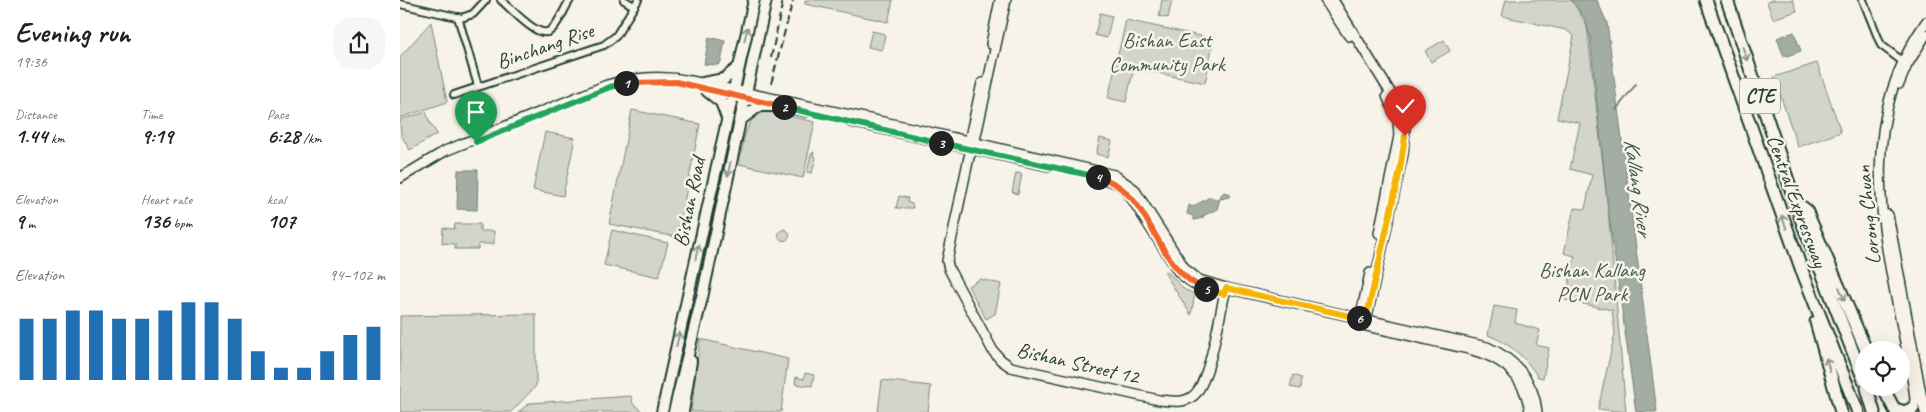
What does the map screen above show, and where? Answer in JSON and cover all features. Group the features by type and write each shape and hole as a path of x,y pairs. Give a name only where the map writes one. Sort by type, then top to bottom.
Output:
{"highway":[{"name":"Central Expressway","path":"1706,0 1801,268 1858,412"},
{"name":"Central Expressway","path":"1727,0 1820,269 1855,357"},
{"path":"1798,204 1806,210 1862,341"},
{"path":"1801,268 1841,412"},
{"path":"1869,396 1874,412"},
{"path":"1888,396 1896,411 1905,412 1919,409"}],"main road":[{"name":"Bishan Road","path":"662,412 754,0"},
{"name":"Bishan Road","path":"674,412 700,303 766,0"},
{"path":"727,118 721,102 705,87 724,79 739,67"},
{"path":"739,121 759,106 774,106"},
{"path":"682,412 700,303"}],"street":[{"path":"400,4 458,17 473,14 486,0"},
{"path":"501,0 535,30 542,33 548,32 553,28 570,0"},
{"name":"Binchang Rise","path":"454,95 604,45 616,36 636,3 624,0"},
{"path":"971,147 1000,0"},
{"path":"971,147 1006,0"},
{"path":"1325,0 1389,99 1396,114 1399,129 1396,157 1363,322"},
{"path":"1333,0 1398,103 1405,129 1403,154 1363,322"},
{"path":"1863,0 1881,45 1905,63"},
{"name":"Binchang Rise","path":"458,17 478,86"},
{"name":"Lorong Chuan","path":"1919,409 1915,400 1890,266 1880,186 1880,139 1888,103 1905,63 1926,22"},
{"name":"Lorong Chuan","path":"1905,63 1926,34"},
{"path":"400,178 446,151 607,85 628,79 663,77 705,87"},
{"path":"400,182 446,154 610,87 630,82 663,80 705,87 971,147"},
{"path":"745,95 774,106 1120,178 1134,189 1185,269 1199,280 1225,291 1363,322 1478,344 1500,352 1517,366 1528,382 1537,412"},
{"name":"Bishan Street 12","path":"971,147 947,262 993,351 1006,365 1159,400 1174,402 1188,399 1200,389 1205,379 1225,291"},
{"path":"1363,322 1492,356 1513,372 1520,380 1527,396 1530,412"}],"green space":[{"path":"805,0 893,0 888,22 805,4"},
{"path":"1162,0 1172,0 1168,18 1159,16"},
{"name":"Bishan Kallang PCN Park","path":"1506,0 1572,0 1587,26 1608,209 1626,412 1598,409 1615,333 1612,310 1565,300 1575,256 1564,253 1574,208 1585,209 1592,175 1570,169 1580,123 1557,118 1574,36 1566,30 1502,16"},
{"path":"1772,0 1793,0 1797,11 1773,19 1767,2"},
{"path":"1100,13 1112,16 1107,38 1095,35"},
{"name":"Bishan East Community Park","path":"1126,20 1214,39 1205,83 1134,68 1126,102 1108,98"},
{"path":"431,22 447,102 400,118 400,57"},
{"path":"872,31 885,34 882,50 868,47"},
{"path":"1444,40 1450,51 1431,62 1425,51"},
{"path":"1817,63 1841,132 1798,147 1774,77"},
{"path":"632,110 700,124 677,237 609,224"},
{"path":"768,111 815,122 803,178 739,164 749,125 760,114"},
{"path":"426,112 437,134 410,150 401,135 400,120"},
{"path":"545,132 575,138 563,196 533,190"},
{"path":"1100,138 1112,141 1108,157 1096,154"},
{"path":"814,152 813,156 816,157 812,173 807,172 811,154"},
{"path":"1016,173 1022,174 1018,194 1012,192"},
{"path":"899,196 908,198 907,202 912,204 913,208 896,208"},
{"path":"455,224 480,224 480,231 494,231 494,244 478,244 478,249 455,249 455,244 442,243 443,228 454,229"},
{"path":"784,229 790,235 784,241 778,235"},
{"path":"612,230 668,243 659,277 604,265"},
{"path":"1167,271 1185,290 1195,294 1191,315 1164,272"},
{"path":"980,279 1001,284 995,314 986,319 968,286"},
{"path":"1494,306 1517,310 1515,323 1540,330 1536,345 1549,348 1543,378 1538,377 1523,357 1510,347 1488,335"},
{"path":"536,314 536,386 511,412 400,412 400,316"},
{"path":"700,339 788,359 781,412 691,412"},
{"path":"805,373 814,375 812,386 795,384 796,377 804,379"},
{"path":"1293,375 1301,378 1300,389 1290,387"},
{"path":"882,380 931,386 928,412 878,412"},
{"path":"631,396 633,404 643,412 518,412 530,403"}],"shaded area":[{"path":"1571,0 1597,0 1607,23 1657,412 1636,412 1608,209 1590,37 1585,19"},
{"path":"1794,32 1801,51 1784,57 1777,38"},
{"path":"709,37 725,41 721,62 718,65 704,64"},
{"path":"458,170 478,170 477,210 457,209"},
{"path":"1224,192 1230,194 1229,197 1220,199 1217,209 1203,216 1203,218 1194,220 1193,216 1187,214 1189,205 1192,207 1210,197 1217,199"}],"waterway":[{"path":"1616,110 1636,84"}],"railway":[{"path":"771,58 783,0"},
{"path":"771,84 793,0"}],"route":[{"path":"476,142 610,87 630,82 663,80 689,84 707,91 1110,180 1127,191 1178,271 1196,286 1224,294 1226,288 1366,319 1403,154 1405,136"}],"water label":[{"name":"Kallang River","path":"1639,187"}]}
